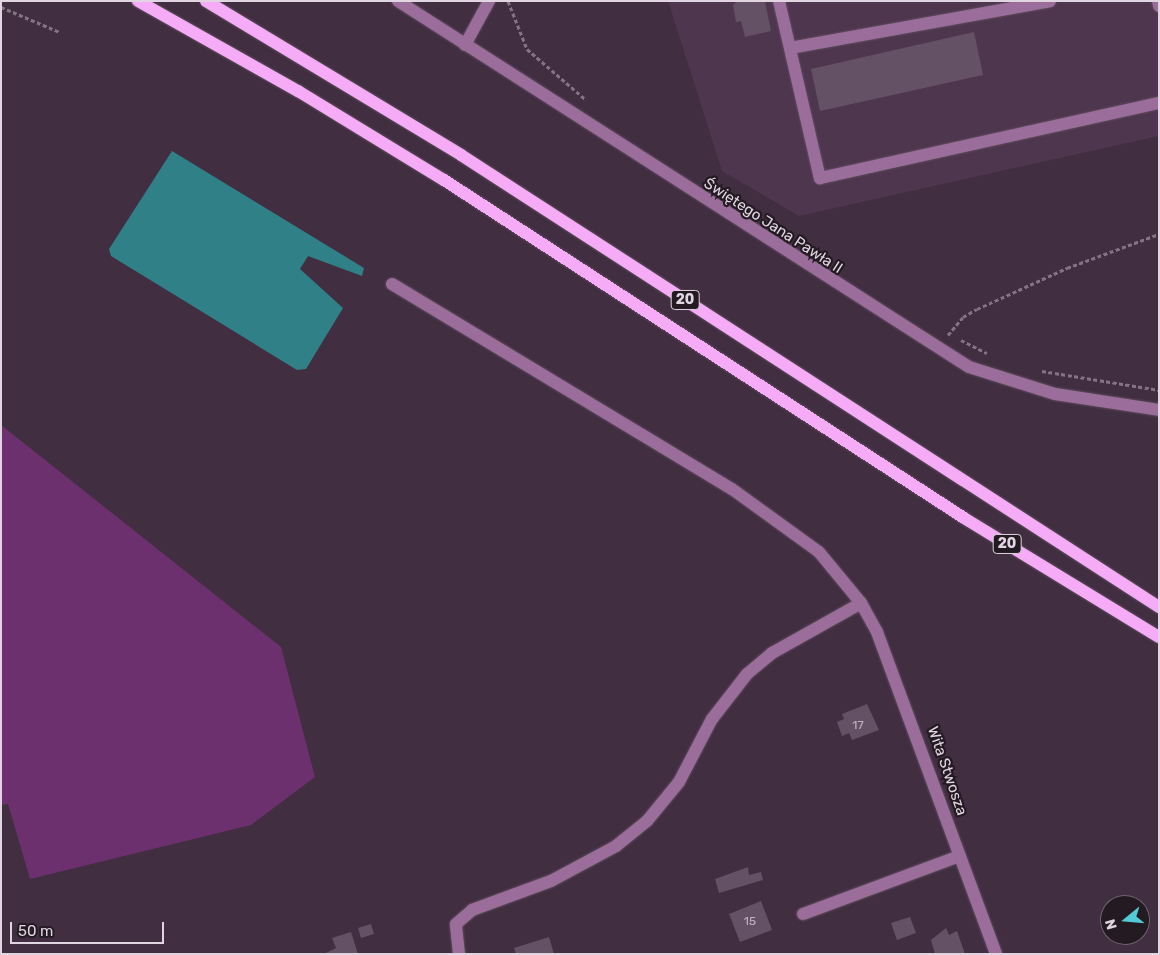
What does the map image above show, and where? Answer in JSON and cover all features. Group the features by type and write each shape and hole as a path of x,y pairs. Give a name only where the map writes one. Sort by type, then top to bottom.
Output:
{"main road":[{"name":"20","path":"138,1 298,91 444,180 964,518 1159,637"},
{"name":"20","path":"206,1 461,155 1159,607"}],"street":[{"name":"Świętego Jana Pawła II","path":"398,1 938,350 994,379 1022,387 1159,410"},
{"path":"465,45 488,1"},
{"path":"779,1 820,178 1159,103"},
{"path":"790,48 1050,1"},
{"path":"1158,1 1159,6"},
{"name":"Wita Stwosza","path":"392,284 767,511 819,552 861,602 904,698 996,954"},
{"path":"458,950 456,924 472,910 588,863 647,821 679,782 712,719 747,674 772,653 861,602"},
{"path":"803,914 960,856"}],"path":[{"path":"508,1 514,23"},
{"path":"1,7 60,32"},
{"path":"938,350 958,322 977,309 1067,268 1159,234"},
{"path":"966,343 994,356"},
{"path":"1035,369 1159,390"}],"shaded area":[{"path":"668,1 1159,1 1159,136 799,216 722,171"},
{"path":"1,425 281,647 315,777 251,825 30,879 8,804 1,805"}],"water":[{"path":"172,151 364,268 362,276 308,256 300,269 343,308 306,369 297,370 111,256 109,249"}],"building":[{"path":"737,1 765,1 771,31 745,37 741,21 736,22 733,5"},
{"path":"974,32 983,75 820,111 811,69"},
{"path":"867,704 879,730 852,740 849,733 842,736 837,722 844,719 842,714"},
{"path":"748,867 749,875 761,872 763,880 719,893 715,879"},
{"path":"761,901 772,930 740,942 729,914"},
{"path":"910,917 916,933 897,940 891,923"},
{"path":"371,924 374,934 361,938 358,928"},
{"path":"946,928 949,935 957,931 965,954 935,954 931,940"},
{"path":"351,932 358,954 324,954 336,948 332,938"},
{"path":"549,937 554,954 516,954 514,948"}]}
